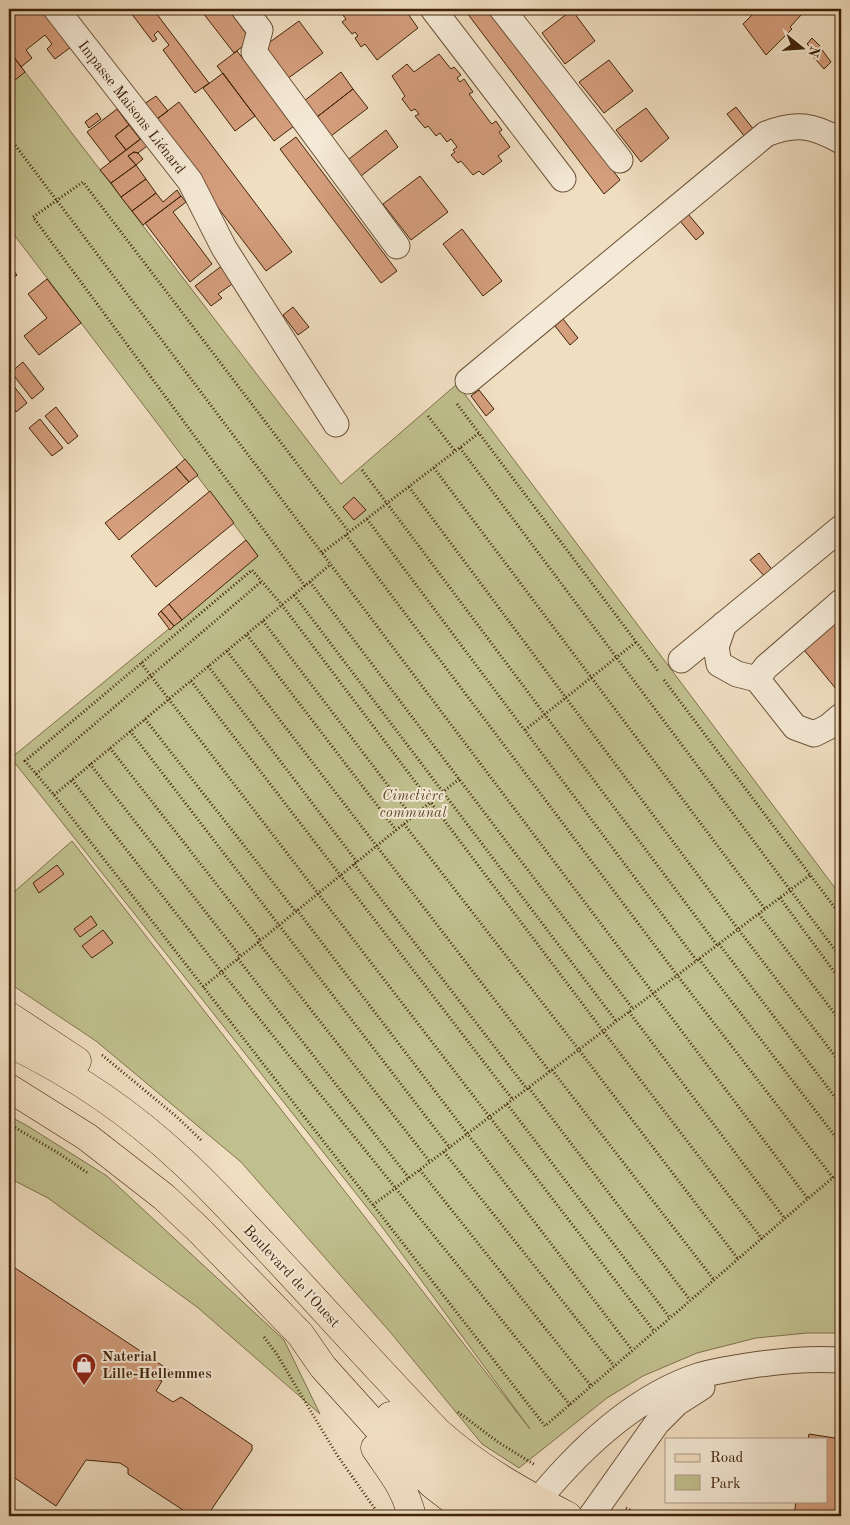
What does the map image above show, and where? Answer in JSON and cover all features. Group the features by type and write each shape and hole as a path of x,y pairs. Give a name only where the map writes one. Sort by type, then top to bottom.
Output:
{"main road":[{"path":"9,1016 74,1059 142,1114 163,1136 183,1162"},
{"name":"Boulevard de l'Ouest","path":"9,1044 29,1053 95,1092 136,1122 183,1162 282,1264 438,1432 482,1466 527,1511 568,1516"},
{"path":"9,1088 87,1137 164,1198 200,1230 300,1334 348,1371 412,1439 462,1482 527,1511"},
{"path":"300,1334 364,1433 398,1479 408,1500 412,1516"},
{"path":"323,1367 404,1457 433,1485 473,1516"}],"street":[{"name":"Impasse Maisons Liénard","path":"56,9 190,181 224,248 336,424"},
{"path":"244,9 260,30 254,52 397,246"},
{"path":"433,9 562,179"},
{"path":"502,9 620,160"},
{"path":"460,389 766,134 782,128 801,125 823,131 841,141"},
{"path":"681,660 841,528"},
{"path":"757,679 766,667 841,602"},
{"path":"724,624 716,647 719,664 737,674 757,679 795,727 814,734 828,727 841,716"},
{"path":"527,1511 569,1464 606,1431 642,1404 662,1392 716,1371 790,1360 841,1360"},
{"path":"592,1516 666,1413 689,1394 732,1369"}],"path":[{"path":"9,137 808,1199"},
{"path":"305,586 33,217 83,182 678,975 833,1178"},
{"path":"322,553 479,433 460,389"},
{"path":"428,416 455,451"},
{"path":"460,448 841,958"},
{"path":"434,468 764,909"},
{"path":"362,470 718,945 841,1105"},
{"path":"409,487 738,930 841,1064"},
{"path":"367,519 698,960 841,1144"},
{"path":"54,795 331,564"},
{"path":"762,1238 603,1031 282,605 252,570 24,760 54,795 546,1426 785,1218 841,1172"},
{"path":"36,774 262,581"},
{"path":"310,582 785,1218"},
{"path":"294,596 616,1021"},
{"path":"262,621 412,817"},
{"path":"247,635 396,830"},
{"path":"524,730 636,642"},
{"path":"228,651 714,1280"},
{"path":"141,663 654,1331"},
{"path":"208,666 690,1300"},
{"path":"191,681 513,1100"},
{"path":"145,719 296,911 632,1350"},
{"path":"130,731 450,1148"},
{"path":"110,748 430,1162"},
{"path":"90,764 409,1178"},
{"path":"203,987 459,779"},
{"path":"72,780 222,972 570,1405"},
{"path":"404,824 738,1259"},
{"path":"373,1205 810,875"},
{"path":"780,898 841,981"},
{"path":"759,914 841,1022"},
{"path":"506,1104 670,1318"},
{"path":"9,1124 60,1154 97,1180"},
{"path":"444,1152 614,1366"},
{"path":"420,1170 591,1386"},
{"path":"259,1330 276,1353 337,1454 380,1516"}],"green space":[{"name":"Cimetière communal","path":"9,51 341,484 457,384 841,896 841,1333 807,1333 756,1338 697,1353 643,1376 607,1398 519,1468 482,1444 391,1333 241,1162 96,1041 9,983 9,884 14,892 72,841 530,1429 377,1220 11,758 258,556 9,228"},
{"path":"9,1116 107,1176 284,1340 320,1414 197,1307 48,1198 9,1178"}],"building":[{"path":"17,9 42,9 71,47 55,59 47,49 52,44 45,35 26,50 32,58 21,67 9,50 9,17"},
{"path":"128,9 153,9 209,83 195,93 163,50 169,45 158,31 154,35 157,39 153,42"},
{"path":"210,9 228,9 251,40 234,53 203,13"},
{"path":"338,9 409,9 406,11 418,28 377,60 365,44 361,47 355,38 358,36 355,32 352,34 342,22 346,19"},
{"path":"464,9 490,9 600,153 620,180 604,194"},
{"path":"758,9 798,9 802,14 790,27 792,29 766,55 743,24"},
{"path":"572,10 595,41 565,64 542,33"},
{"path":"299,21 323,53 287,79 263,47"},
{"path":"812,38 820,46 815,52 807,44"},
{"path":"820,47 831,62 824,69 812,55"},
{"path":"237,51 294,126 274,141 217,66"},
{"path":"9,53 25,72 9,85"},
{"path":"439,54 451,69 454,67 461,75 457,78 460,82 464,79 473,92 469,94 492,124 496,121 502,130 499,132 510,147 498,156 502,161 483,175 479,171 473,175 461,161 458,163 451,155 457,147 451,139 447,142 440,133 436,136 428,126 425,128 415,116 419,114 415,109 411,111 402,99 405,96 392,76 407,64 414,72"},
{"path":"609,60 633,91 604,113 579,82"},
{"path":"341,72 353,89 317,117 304,101"},
{"path":"223,73 255,116 235,131 203,88"},
{"path":"353,89 368,108 331,136 317,117"},
{"path":"156,96 168,111 153,122 141,106"},
{"path":"179,102 292,252 266,271 153,122"},
{"path":"736,107 754,130 745,137 727,114"},
{"path":"646,108 669,138 641,162 616,130"},
{"path":"117,109 129,125 115,136 126,150 110,162 87,132"},
{"path":"97,113 101,119 89,128 85,122"},
{"path":"129,125 140,139 126,150 115,136"},
{"path":"386,130 398,147 361,176 349,159"},
{"path":"146,135 151,143 138,153 134,152 128,156 136,165 111,183 100,170"},
{"path":"296,137 397,271 381,283 280,149"},
{"path":"134,152 138,153 143,159 136,165 128,156"},
{"path":"136,165 146,179 121,197 111,183"},
{"path":"420,176 448,212 411,240 383,204"},
{"path":"146,179 156,193 132,211 121,197"},
{"path":"177,190 181,196 143,225 132,211 156,193 163,202"},
{"path":"181,196 186,202 173,212 212,264 190,282 145,223"},
{"path":"688,214 704,233 696,240 680,221"},
{"path":"462,229 502,281 483,296 443,244"},
{"path":"9,265 17,275 9,282"},
{"path":"223,265 235,282 218,294 222,298 211,306 195,286"},
{"path":"47,279 81,323 39,355 24,336 47,318 28,294"},
{"path":"293,307 309,327 298,335 283,315"},
{"path":"563,319 578,338 570,345 555,326"},
{"path":"23,362 44,389 32,399 11,372"},
{"path":"9,380 27,403 16,412 9,402"},
{"path":"479,390 494,409 486,416 471,396"},
{"path":"56,407 78,436 68,444 45,416"},
{"path":"40,419 63,448 52,456 29,428"},
{"path":"185,459 198,475 189,482 176,467"},
{"path":"176,467 189,482 119,540 105,523"},
{"path":"210,491 234,523 156,587 131,556"},
{"path":"354,497 366,510 354,520 343,507"},
{"path":"246,540 258,556 182,620 169,604"},
{"path":"759,553 774,572 766,578 750,560"},
{"path":"169,604 182,620 174,626 161,611"},
{"path":"161,611 174,626 170,630 158,614"},
{"path":"841,611 841,695 800,645"},
{"path":"57,865 64,874 39,893 33,883"},
{"path":"91,916 97,925 80,937 74,929"},
{"path":"103,930 113,943 92,958 82,946"},
{"name":"Naterial Lille-Hellemmes","path":"9,1264 169,1370 157,1379 162,1381 156,1391 173,1402 181,1397 252,1445 252,1450 207,1516 192,1516 128,1474 128,1468 120,1463 86,1460 56,1506 9,1474"},
{"path":"809,1434 841,1439 841,1516 794,1516 796,1502 828,1502 828,1438 808,1438"}],"place":[{"name":"Naterial Lille-Hellemmes","path":"84,1386"}]}
